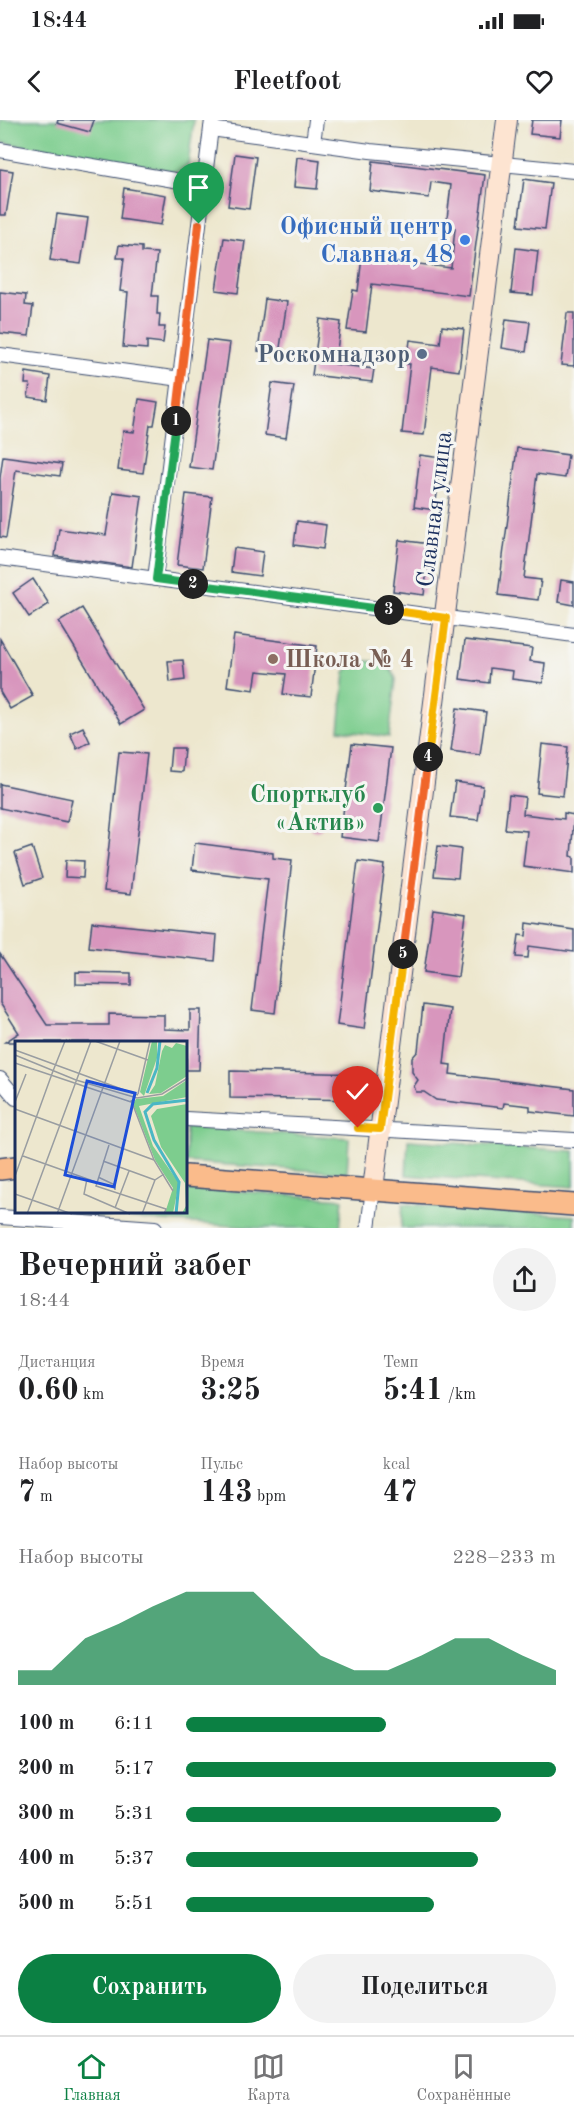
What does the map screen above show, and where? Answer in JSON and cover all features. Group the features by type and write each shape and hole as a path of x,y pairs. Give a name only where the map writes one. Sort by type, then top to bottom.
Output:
{"main road":[{"path":"0,1169 15,1167"},
{"path":"188,1176 574,1205"}],"street":[{"path":"313,143 316,120"},
{"name":"Славная улица","path":"373,1190 507,120"},
{"path":"156,579 211,125 369,151 502,162 574,171"},
{"path":"0,150 203,185"},
{"path":"0,355 181,379"},
{"path":"0,558 574,635"},
{"path":"0,1078 15,1097"},
{"path":"188,1119 574,1140"},
{"path":"368,1228 373,1190"},
{"path":"0,1216 155,1228"}],"green space":[{"path":"0,120 194,120 188,165 179,172 0,142"},
{"path":"364,661 387,666 396,679 389,737 339,730 345,673 349,667"},
{"path":"188,1127 349,1138 347,1173 188,1162"},
{"path":"408,1140 574,1151 574,1187 406,1175"},
{"path":"188,1187 343,1199 340,1228 260,1228 55,1213 188,1213"},
{"path":"403,1204 574,1216 574,1228 401,1228"}],"building":[{"path":"58,120 94,120 90,132 57,123"},
{"path":"532,120 562,120 560,137 530,134"},
{"path":"235,154 256,157 249,209 228,206"},
{"path":"297,157 320,160 317,189 294,187"},
{"path":"373,161 485,175 469,296 372,284 366,332 347,330 353,290 358,291 362,257 451,268 455,228 446,227 451,185 431,182 429,198 370,191"},
{"path":"0,169 13,171 6,215 0,215"},
{"path":"524,179 551,183 545,229 518,226"},
{"path":"124,188 166,195 161,225 120,219"},
{"path":"57,214 88,218 81,264 50,260"},
{"path":"224,238 245,241 238,293 216,290"},
{"path":"119,245 142,247 142,252 157,253 152,296 158,296 159,327 165,327 163,343 147,341 147,349 123,347 128,292 120,291 124,258 117,258"},
{"path":"516,248 538,251 533,295 511,293"},
{"path":"0,292 26,295 25,305 33,306 29,336 0,333"},
{"path":"265,299 287,302 279,354 258,351"},
{"path":"567,313 574,313 574,366 561,365"},
{"path":"320,319 341,322 335,364 374,369 372,382 312,375"},
{"path":"506,319 530,322 526,352 502,348"},
{"path":"442,326 464,329 459,371 432,367 424,435 402,433 410,364 407,364 410,340 440,344"},
{"path":"207,340 230,343 212,470 189,467"},
{"path":"26,372 50,376 47,400 28,397 30,384 25,384"},
{"path":"272,383 294,386 286,438 265,435"},
{"path":"139,399 158,402 154,425 150,425 143,473 118,470 123,431 134,432"},
{"path":"517,448 568,455 565,478 537,474 524,578 541,580 538,600 498,595"},
{"path":"420,455 441,458 435,510 414,507"},
{"path":"3,456 62,464 60,476 16,470 6,538 0,537 0,478"},
{"path":"113,492 142,496 132,567 55,556 59,529 106,535"},
{"path":"186,494 212,497 203,568 177,565"},
{"path":"297,521 326,525 323,549 294,545"},
{"path":"399,540 430,544 424,595 393,591"},
{"path":"234,548 263,552 260,576 231,572"},
{"path":"33,579 49,604 29,617 13,593"},
{"path":"561,580 574,582 574,605 558,602"},
{"path":"82,608 144,710 121,724 59,622"},
{"name":"Школа № 4","path":"234,635 317,646 311,697 283,694 286,674 257,671 254,690 227,686"},
{"path":"0,639 33,696 10,709 0,692"},
{"path":"465,640 532,648 530,661 545,663 543,683 512,679 513,671 490,668 489,683 460,679"},
{"path":"183,660 185,680 170,682 168,661"},
{"path":"457,708 486,712 480,755 451,751"},
{"path":"83,727 90,742 77,749 70,733"},
{"path":"352,744 391,748 379,842 340,837"},
{"path":"542,744 568,747 563,796 537,793"},
{"path":"171,748 184,748 182,772 169,771"},
{"path":"119,752 147,754 131,894 104,891"},
{"path":"455,782 483,786 478,820 450,817"},
{"path":"0,784 72,799 67,822 0,808"},
{"path":"509,795 525,797 523,814 564,819 564,813 574,815 571,856 574,857 574,873 523,866 527,831 505,829"},
{"path":"313,817 319,817 323,824 319,831 313,831 309,827 309,821"},
{"path":"195,843 273,853 273,858 292,860 275,1013 252,1010 268,879 192,870"},
{"path":"438,846 461,849 458,878 434,876"},
{"path":"32,847 42,878 25,884 15,853"},
{"path":"66,860 84,861 83,878 65,877"},
{"path":"358,861 385,865 364,1029 337,1025"},
{"path":"433,909 466,914 458,977 424,972"},
{"path":"92,922 217,935 215,961 89,947"},
{"path":"527,923 574,930 574,952 529,946 528,958 516,957 519,935 526,936"},
{"path":"0,954 47,1025 109,1025 109,1014 164,1015 164,1029 190,1030 190,1010 201,1010 199,1070 188,1070 188,1041 5,1042 19,1033 0,1003"},
{"path":"76,972 131,973 131,985 76,984"},
{"path":"423,1005 450,1009 444,1064 451,1065 450,1074 574,1089 574,1116 530,1111 530,1106 504,1103 503,1108 436,1100 424,1092 416,1092 414,1086 418,1080 412,1072 412,1058 418,1051"},
{"path":"230,1071 367,1074 366,1100 230,1098"}],"place":[{"name":"Офисный центр Славная, 48","path":"465,240"},
{"name":"Роскомнадзор","path":"422,354"},
{"name":"Школа № 4","path":"273,659"},
{"name":"Спортклуб «Актив»","path":"378,808"}],"route":[{"path":"199,224 156,579 446,618 380,1129 358,1128"}]}
